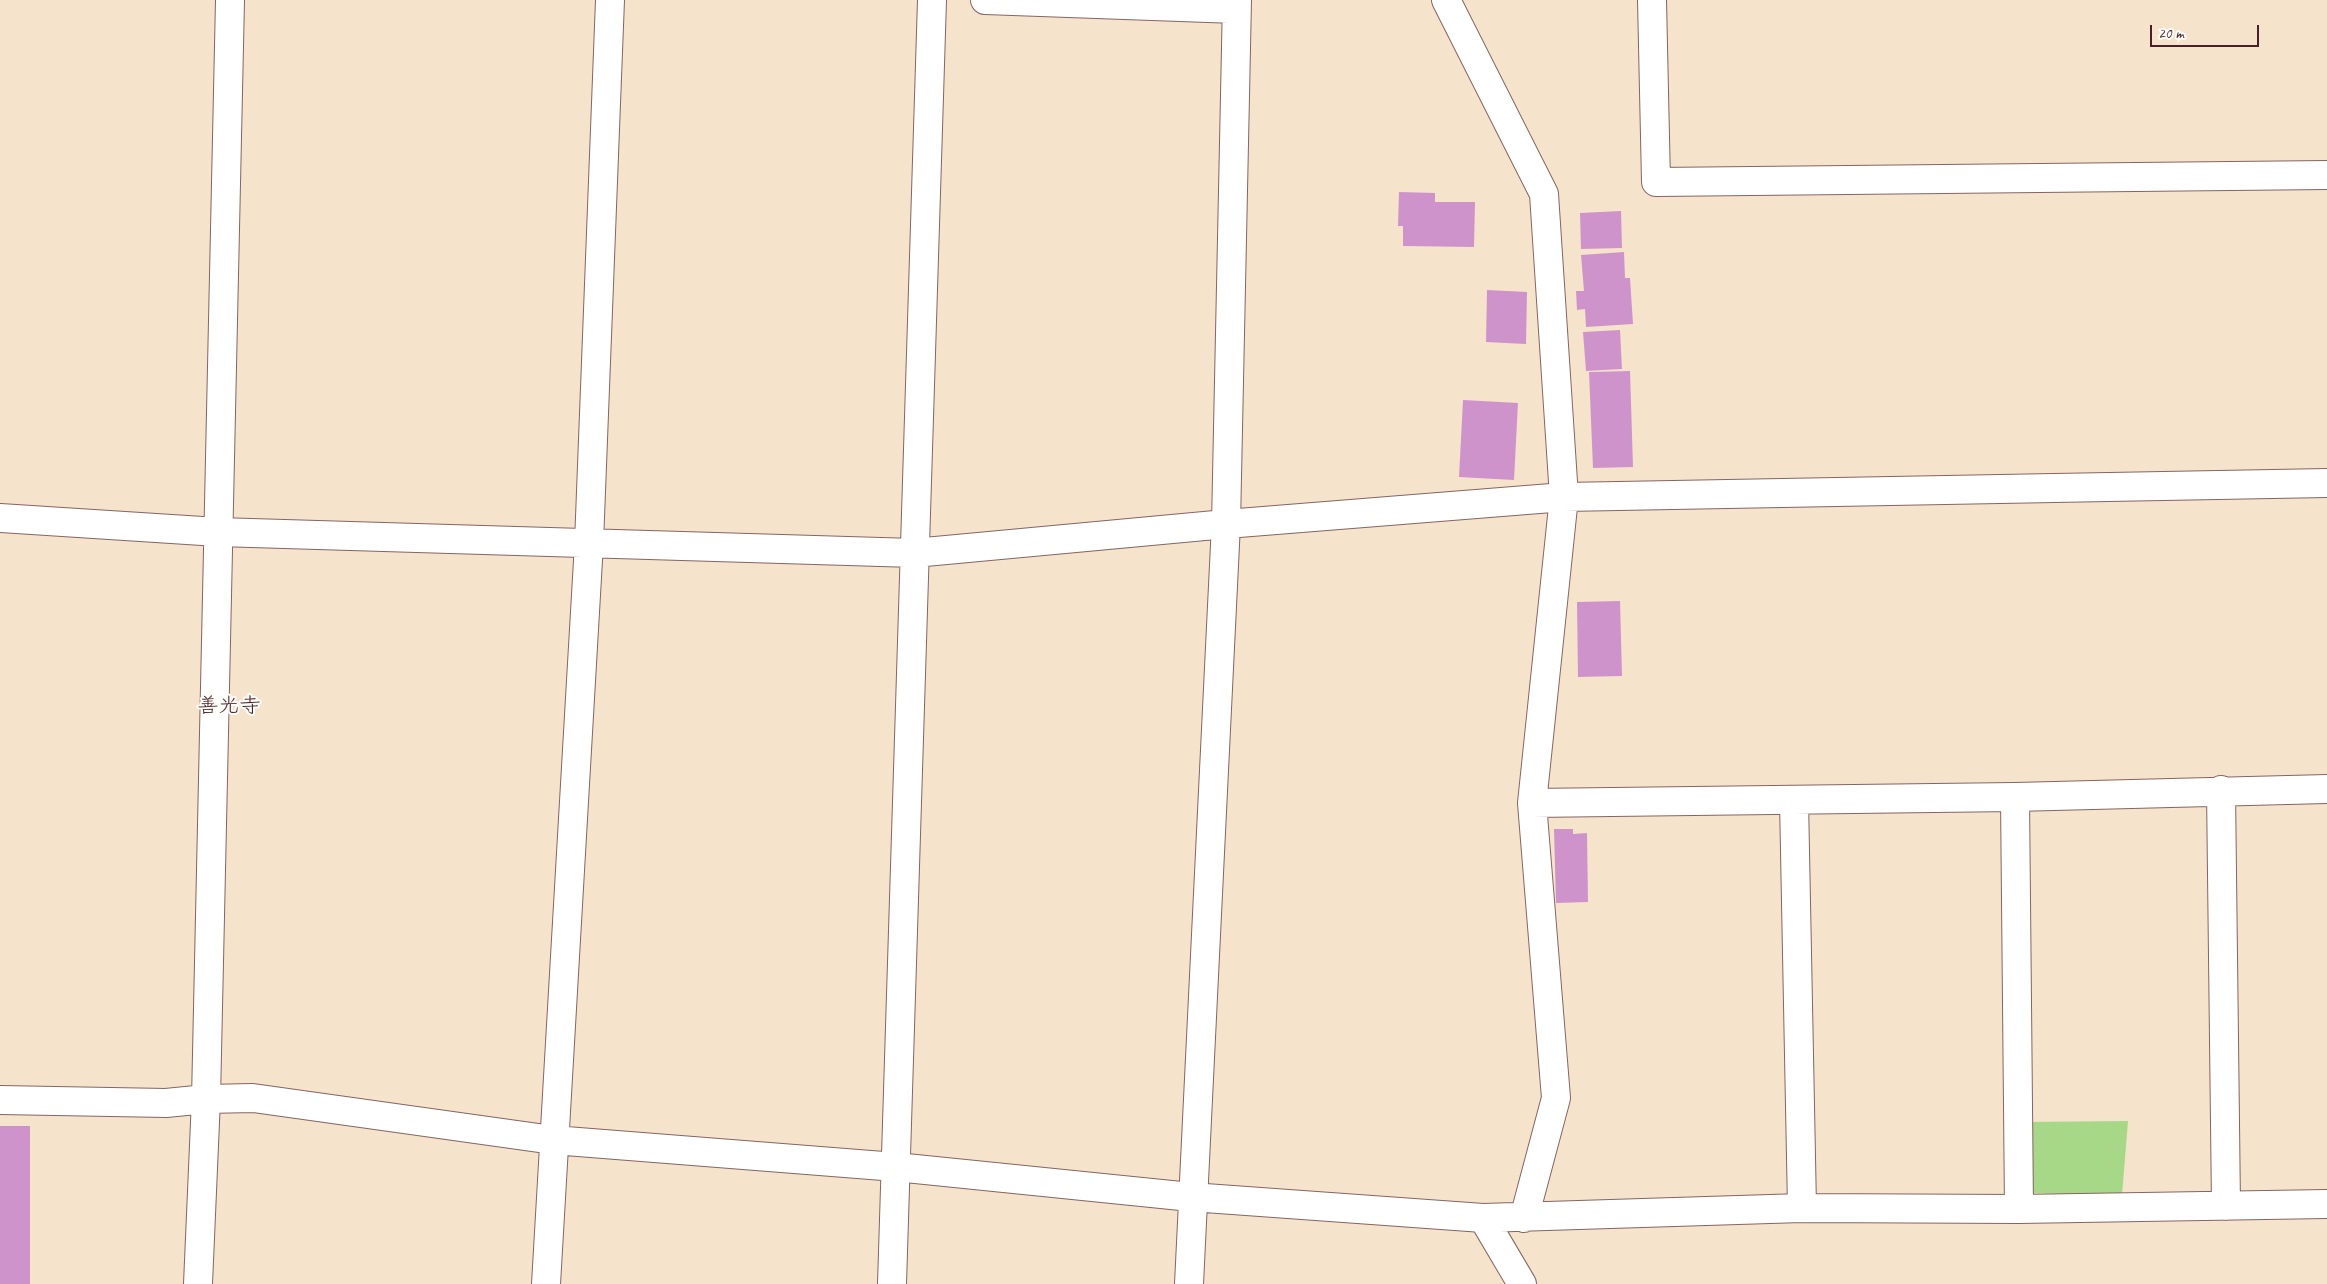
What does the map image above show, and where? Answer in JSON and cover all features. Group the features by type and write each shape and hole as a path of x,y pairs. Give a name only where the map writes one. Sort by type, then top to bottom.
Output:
{"street":[{"path":"198,1284 206,1099 230,0"},
{"path":"546,1284 589,543 610,0"},
{"path":"892,1284 932,0"},
{"path":"985,0 1237,4 1226,524 1188,1284"},
{"path":"1446,0 1544,194 1564,497 1532,803 1556,1098 1524,1218"},
{"path":"1652,0 1656,182 2327,175"},
{"path":"0,518 218,532 914,552 1226,524 1564,497 2327,483"},
{"path":"1532,803 2014,797 2221,790 2327,790"},
{"path":"2221,790 2226,1206"},
{"path":"2014,797 2019,1209"},
{"path":"1794,800 1802,1208"},
{"path":"0,1100 166,1103 206,1099 253,1098 553,1140 896,1167 1191,1197 1483,1218 1802,1208 2019,1209 2327,1204"},
{"path":"1483,1218 1522,1284"}],"green space":[{"path":"2128,1121 2122,1195 2026,1193 2023,1122"}],"building":[{"path":"1399,192 1435,193 1435,202 1475,202 1474,247 1403,246 1403,226 1398,226"},
{"path":"1621,211 1622,248 1581,249 1580,213"},
{"path":"1624,252 1625,278 1630,278 1633,324 1586,327 1585,309 1577,310 1576,291 1584,291 1581,255"},
{"path":"1487,290 1527,292 1526,344 1486,342"},
{"path":"1620,330 1622,369 1586,371 1583,332"},
{"path":"1630,371 1633,467 1593,468 1589,372"},
{"path":"1463,400 1518,403 1514,480 1459,477"},
{"path":"1620,601 1622,676 1578,677 1577,602"},
{"path":"1554,829 1573,829 1573,834 1587,833 1588,902 1556,903"},
{"path":"0,1126 30,1126 30,1284 0,1284"}],"district":[{"name":"善光寺","path":"229,706"}]}
